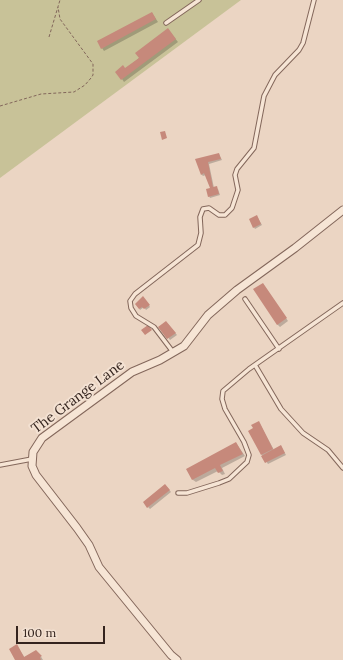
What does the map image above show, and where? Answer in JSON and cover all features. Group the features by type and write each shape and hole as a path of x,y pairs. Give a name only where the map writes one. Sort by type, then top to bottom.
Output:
{"street":[{"name":"The Grange Lane","path":"32,459 35,446 42,438 132,372 160,360 184,346 208,315 237,290 295,248 343,210"},
{"path":"32,459 32,466 41,484 89,545 98,567 171,655 177,660"}],"lane":[{"path":"166,23 199,0"},
{"path":"173,352 154,328 136,316 131,308 130,301 134,294 193,251 198,245 201,233 200,217 203,209 209,208 219,215 225,216 232,208 238,190 235,175 237,169 254,148 264,96 275,75 299,50 303,43 314,0"},
{"path":"245,300 279,349"},
{"path":"178,493 193,491 229,479 247,462 249,455 244,442 224,409 222,399 223,391 255,365 343,303"},
{"path":"255,365 281,409 303,433 328,450 343,468"},
{"path":"0,465 32,459"}],"path":[{"path":"49,37 60,0"},
{"path":"0,106 41,94 74,92 92,78 93,64 60,19 58,8"}],"shaded area":[{"path":"0,0 241,0 0,178"}],"building":[{"path":"152,12 156,19 101,49 97,41"},
{"path":"168,28 176,39 121,80 115,72 123,65 125,68 139,58 135,53"},
{"path":"165,131 167,138 162,140 160,132"},
{"path":"219,153 221,159 208,162 213,187 217,186 219,194 208,197 206,189 210,188 204,173 201,175 195,159"},
{"path":"257,215 261,224 253,228 249,219"},
{"path":"263,283 287,318 277,325 253,289"},
{"path":"143,296 150,305 144,309 142,307 139,309 135,304"},
{"path":"166,321 176,333 167,339 158,327"},
{"path":"148,325 152,330 145,335 141,330"},
{"path":"259,421 273,449 261,455 248,431 253,428 251,425"},
{"path":"236,442 243,454 220,465 223,471 218,473 215,468 192,480 186,469"},
{"path":"281,445 285,453 265,463 261,456"},
{"path":"165,484 170,490 147,508 143,502"},
{"path":"17,644 24,657 36,650 42,656 40,657 41,660 15,660 9,649"}]}
